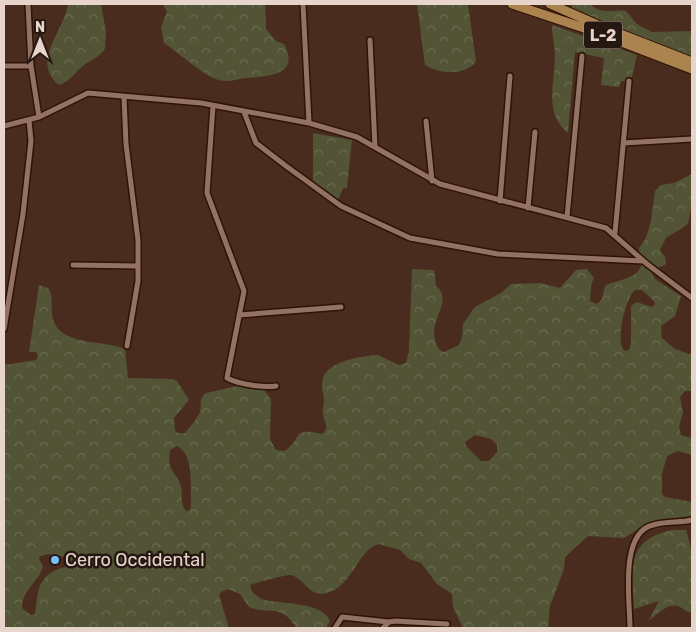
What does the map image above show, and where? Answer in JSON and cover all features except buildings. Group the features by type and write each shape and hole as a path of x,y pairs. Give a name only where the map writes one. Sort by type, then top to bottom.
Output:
{"main road":[{"name":"L-2","path":"512,4 586,28 692,69"},
{"name":"L-2","path":"550,4 692,62"}],"street":[{"path":"28,4 31,66 39,117"},
{"path":"303,4 309,123"},
{"path":"370,40 375,147"},
{"path":"567,217 582,56"},
{"path":"4,66 31,66"},
{"path":"500,201 510,76"},
{"path":"615,233 629,81"},
{"path":"4,126 39,117 88,93 213,106 309,123 346,133 375,147 432,182 606,228 615,233 644,261 692,298"},
{"path":"124,97 126,144 138,240 138,266 127,346"},
{"path":"213,106 207,193 244,291 226,378 234,382 264,388 276,386"},
{"path":"244,112 256,143 286,166 341,206 410,238 498,254 644,261"},
{"path":"4,329 23,214 31,141 29,120"},
{"path":"426,122 432,182"},
{"path":"528,208 535,132"},
{"path":"623,143 692,139"},
{"path":"73,265 138,266"},
{"path":"239,316 340,307"},
{"path":"630,628 630,551 634,540 646,528 653,525 692,520"},
{"path":"336,628 342,617 389,622 447,624"},
{"path":"383,628 389,622"}],"green space":[{"path":"68,4 101,4 106,32 105,48 70,79 59,85 51,76 48,56"},
{"path":"163,4 265,4 266,29 276,41 284,44 288,55 288,63 285,68 272,75 230,81 213,78 164,43 161,27 167,12"},
{"path":"417,4 468,4 476,62 471,67 465,70 444,72 425,65"},
{"path":"572,4 591,4 602,11 626,11 637,24 652,32 692,31 692,60 572,10"},
{"path":"552,25 637,55 631,81 621,81 619,87 601,85 604,58 575,52 568,133 560,125 553,107 555,56"},
{"path":"313,133 352,140 347,188 343,188 338,200 313,181"},
{"path":"692,174 692,203 688,224 666,238 660,250 665,257 666,264 651,272 655,279 681,296 675,316 661,326 662,338 675,349 692,355 692,391 685,391 680,397 683,412 679,427 681,435 692,438 692,455 678,451 667,456 662,474 662,494 665,497 692,502 691,516 647,524 624,538 588,536 565,557 564,569 550,606 548,628 463,628 453,607 452,594 437,584 421,563 409,559 400,550 379,544 372,547 366,553 343,583 327,593 321,594 312,591 291,575 250,585 252,592 263,599 319,610 330,621 326,628 296,628 291,620 280,612 249,607 240,594 228,589 219,595 229,628 4,628 4,365 36,360 38,356 36,352 29,352 39,285 48,288 52,300 54,322 59,330 66,335 75,339 125,349 128,378 172,379 177,381 189,400 174,418 175,430 178,433 185,433 195,420 200,412 202,398 206,393 238,386 263,388 271,400 270,439 276,450 284,451 290,447 301,433 312,432 322,434 325,431 322,382 326,372 331,367 355,358 378,355 399,365 406,363 409,351 412,269 434,270 436,286 443,298 434,332 437,346 444,352 459,345 463,324 475,307 501,293 511,284 540,283 560,288 576,270 587,269 594,278 591,285 590,301 597,304 602,299 605,286 628,278 638,272 642,260 639,248 646,238 651,221 655,191 661,185 674,183","holes":["635,290 642,290 655,304 652,307 637,302 631,306 631,343 629,350 625,351 621,339 622,320","475,435 491,439 497,444 497,452 489,461 481,461 466,446 465,442","177,446 183,450 187,457 190,473 190,510 186,511 183,506 180,482 171,468 170,450","48,554 66,557 71,561 64,568 54,571 43,580 38,590 35,614 31,615 22,608 23,601 43,566 39,559 40,556"]},
{"path":"672,530 686,530 692,552 692,613 678,606 670,606 649,620 659,601 634,609 632,582 635,559 639,549 646,541"}],"place":[{"name":"Cerro Occidental","path":"55,560"}]}
